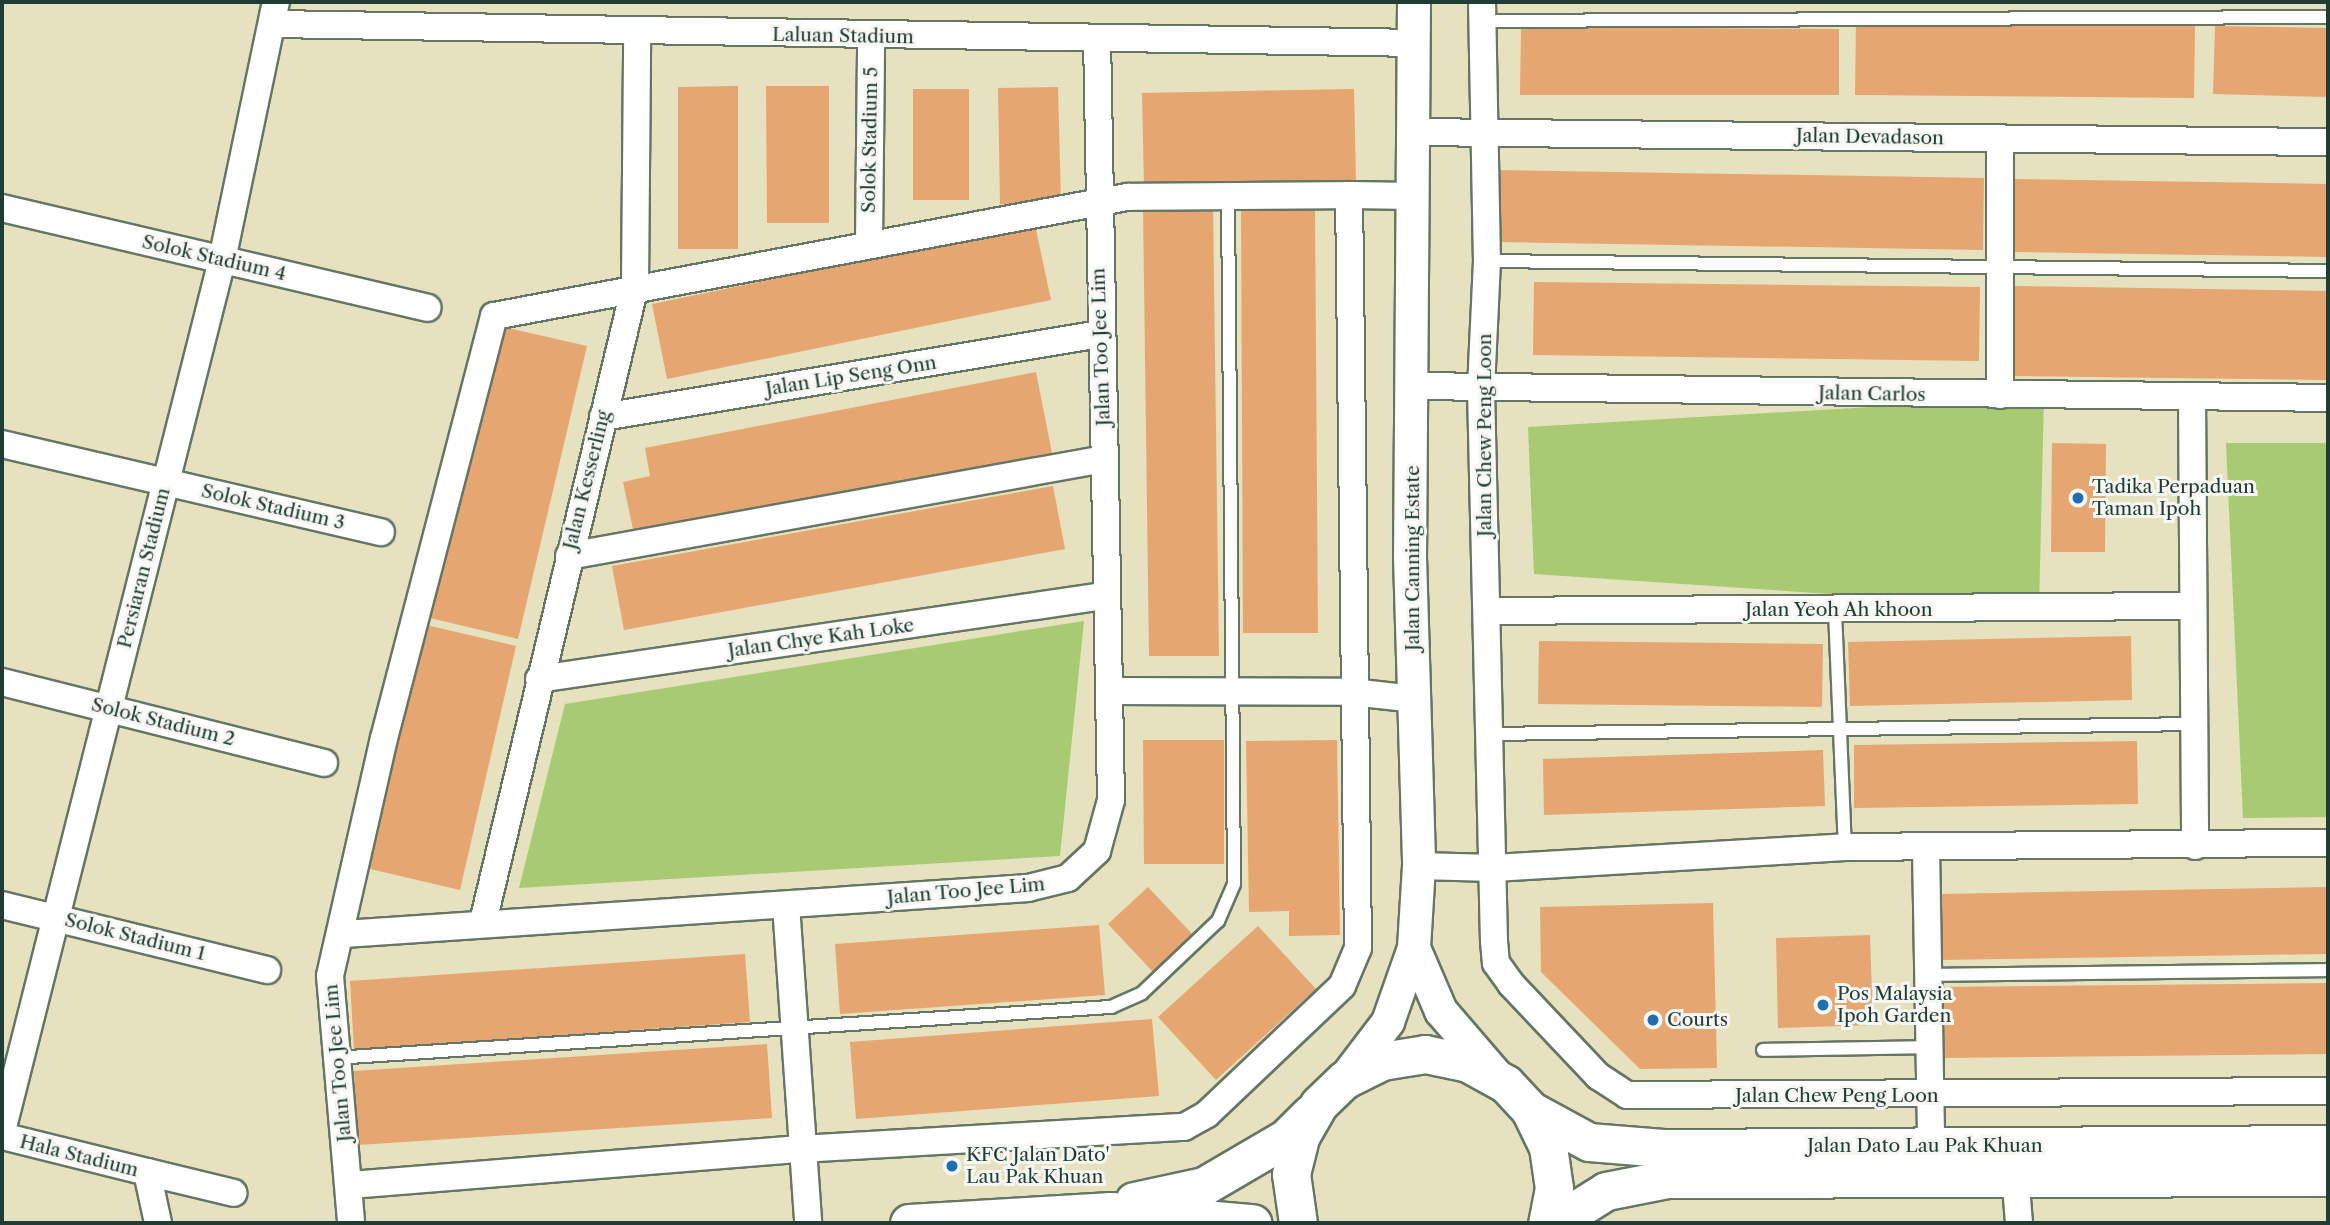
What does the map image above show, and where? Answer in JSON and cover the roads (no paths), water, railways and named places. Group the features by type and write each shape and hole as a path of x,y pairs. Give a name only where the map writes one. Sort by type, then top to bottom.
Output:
{"main road":[{"name":"Jalan Dato Lau Pak Khuan","path":"1331,1092 1382,1061 1425,1054 1468,1063 1589,1142 1663,1148 2328,1144"},
{"path":"1111,1211 1205,1186 1286,1138 1331,1092"},
{"path":"1298,1223 1291,1174 1300,1137 1331,1092"},
{"path":"1518,1097 1548,1147 1554,1188 1547,1223"},
{"name":"Jalan Dato Lau Pak Khuan","path":"1555,1223 1606,1191 1667,1179 2017,1181 2328,1177"},
{"path":"909,1223 1111,1211 1252,1223"}],"street":[{"name":"Jalan Canning Estate","path":"1414,2 1414,699 1419,866 1414,948 1441,1011 1518,1097"},
{"name":"Jalan Chew Peng Loon","path":"1482,11 1487,261 1481,390 1496,963 1598,1076 1627,1095 2328,1091"},
{"name":"Laluan Stadium","path":"275,13 637,32 1413,43"},
{"name":"Persiaran Stadium","path":"2,1134 222,260 275,13"},
{"name":"Jalan Kesserling","path":"483,922 635,286 637,32"},
{"name":"Solok Stadium 5","path":"869,243 871,37"},
{"name":"Jalan Too Jee Lim","path":"351,1223 351,1185 334,1058 330,976 344,934 483,922 1028,888 1068,878 1097,851 1110,820 1097,204 1097,39"},
{"name":"Jalan Devadason","path":"1413,132 2328,142"},
{"path":"2000,139 2003,268 2000,395"},
{"path":"344,934 384,738 489,321 507,310 1097,204 1228,195 1414,196"},
{"path":"351,1185 800,1149 1175,1129 1208,1114 1354,969 1349,195"},
{"name":"Solok Stadium 4","path":"2,208 427,308"},
{"name":"Jalan Lip Seng Onn","path":"603,417 1100,334"},
{"name":"Jalan Carlos","path":"1416,386 1481,390 2328,398"},
{"path":"2192,397 2191,606 2195,846"},
{"name":"Solok Stadium 3","path":"2,444 381,532"},
{"path":"569,556 1104,459"},
{"name":"Jalan Chye Kah Loke","path":"539,679 1104,596"},
{"name":"Jalan Yeoh Ah khoon","path":"1487,611 1835,611 2191,606"},
{"name":"Solok Stadium 2","path":"2,682 324,763"},
{"path":"1109,691 1352,692 1414,699"},
{"path":"1419,866 1494,868 1845,848 2328,843"},
{"path":"1926,848 1931,1146 2003,1154 2017,1166 2019,1223"},
{"name":"Solok Stadium 1","path":"2,905 267,970"},
{"path":"786,905 800,1149 808,1223"},
{"path":"1331,1092 1388,1022 1414,948"},
{"name":"Hala Stadium","path":"2,1134 147,1172 158,1223"},
{"path":"147,1172 234,1192"}],"lane":[{"path":"1482,11 2328,16"},
{"path":"334,1058 794,1031 1111,1007 1135,999 1218,920 1233,894 1228,195"},
{"path":"1487,261 2328,271"},
{"path":"1835,611 1845,848"},
{"path":"1490,734 2195,724"},
{"path":"1929,975 2328,970"},
{"path":"1763,1050 1930,1047"}],"place":[{"name":"Tadika Perpaduan Taman Ipoh","path":"2078,498"},
{"name":"Pos Malaysia Ipoh Garden","path":"1823,1005"},
{"name":"Courts","path":"1653,1020"},
{"name":"KFC Jalan Dato' Lau Pak Khuan","path":"952,1166"}]}
